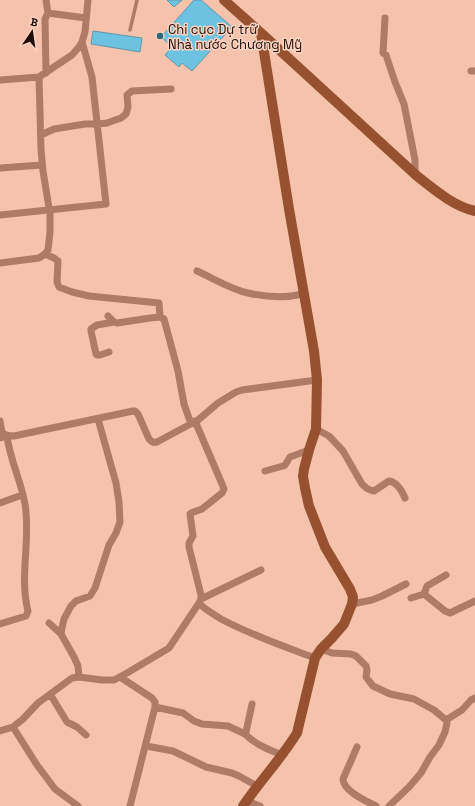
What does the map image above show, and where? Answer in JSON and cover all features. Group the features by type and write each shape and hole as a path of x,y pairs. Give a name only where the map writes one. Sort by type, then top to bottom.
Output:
{"main road":[{"path":"224,0 415,174 456,204 475,211"},
{"path":"245,803 291,744 297,733 315,658 321,649 344,624 352,604 353,597 350,589 325,547 309,506 303,476 316,429 317,380 314,351 303,294 261,34"}],"street":[{"path":"0,263 39,258 48,250 50,232 49,210 42,164 40,135 45,19 48,13 46,0"},
{"path":"0,80 42,75 72,55 79,48 85,32 88,0"},
{"path":"48,13 86,18"},
{"path":"385,18 383,53 386,55 404,104 415,160 415,174"},
{"path":"0,215 106,204 92,77 82,42"},
{"path":"40,135 54,129 85,124 108,123 121,118 126,114 128,107 127,95 132,91 171,89"},
{"path":"0,168 42,164"},
{"path":"45,254 58,261 57,282 59,287 89,296 159,303 160,317"},
{"path":"197,271 247,293 276,296 296,296 303,294"},
{"path":"108,316 114,322"},
{"path":"0,731 13,727 38,703 72,678 79,677 114,680 127,674 169,648 200,601 201,595 188,547 193,536 190,514 191,512 202,509 222,493 224,489 184,404 178,371 164,319 160,317 97,325 91,329 96,354 100,355 109,352"},
{"path":"3,437 98,419 127,411 134,411 138,414 149,439 152,442 157,442 193,422 218,403 236,392 317,380"},
{"path":"61,634 64,619 71,606 76,601 90,596 95,588 109,545 120,522 116,483 98,419"},
{"path":"0,421 3,437 9,450 25,504 27,527 24,574 28,611 26,616 0,623"},
{"path":"316,429 329,436 343,451 362,484 368,490 374,491 391,481 401,490 405,498"},
{"path":"265,471 283,466 290,457 309,450"},
{"path":"0,503 22,495"},
{"path":"200,601 260,570"},
{"path":"424,594 427,586 446,575"},
{"path":"352,604 372,600 406,584"},
{"path":"411,598 424,594"},
{"path":"424,594 448,613 475,601"},
{"path":"200,601 202,607 250,633 315,658"},
{"path":"49,623 61,634 74,657 78,666 79,677"},
{"path":"321,649 332,654 351,654 356,656 366,666 366,677 370,684 390,694 414,699 434,710 446,720 446,732 421,773 390,806"},
{"path":"120,677 152,698 156,707 130,806"},
{"path":"50,694 66,722 77,727 86,735"},
{"path":"446,720 462,710 471,700 475,698"},
{"path":"245,734 252,704"},
{"path":"156,707 183,713 194,721 202,724 228,726 245,734 256,744 282,755"},
{"path":"13,727 36,765 56,789 78,806"},
{"path":"146,746 173,751 206,767 232,773 257,786"},
{"path":"357,747 343,779 343,783 351,792 376,806"},
{"path":"245,803 260,806"}],"lane":[{"path":"130,30 138,0"}],"building":[{"path":"167,0 182,0 174,7"},
{"path":"194,0 201,0 232,27 192,71 182,63 179,67 165,55 172,47 161,37"},
{"path":"93,31 142,38 140,52 91,44"}],"place":[{"name":"Chi cục Dự trữ Nhà nước Chương Mỹ","path":"160,36"}]}
